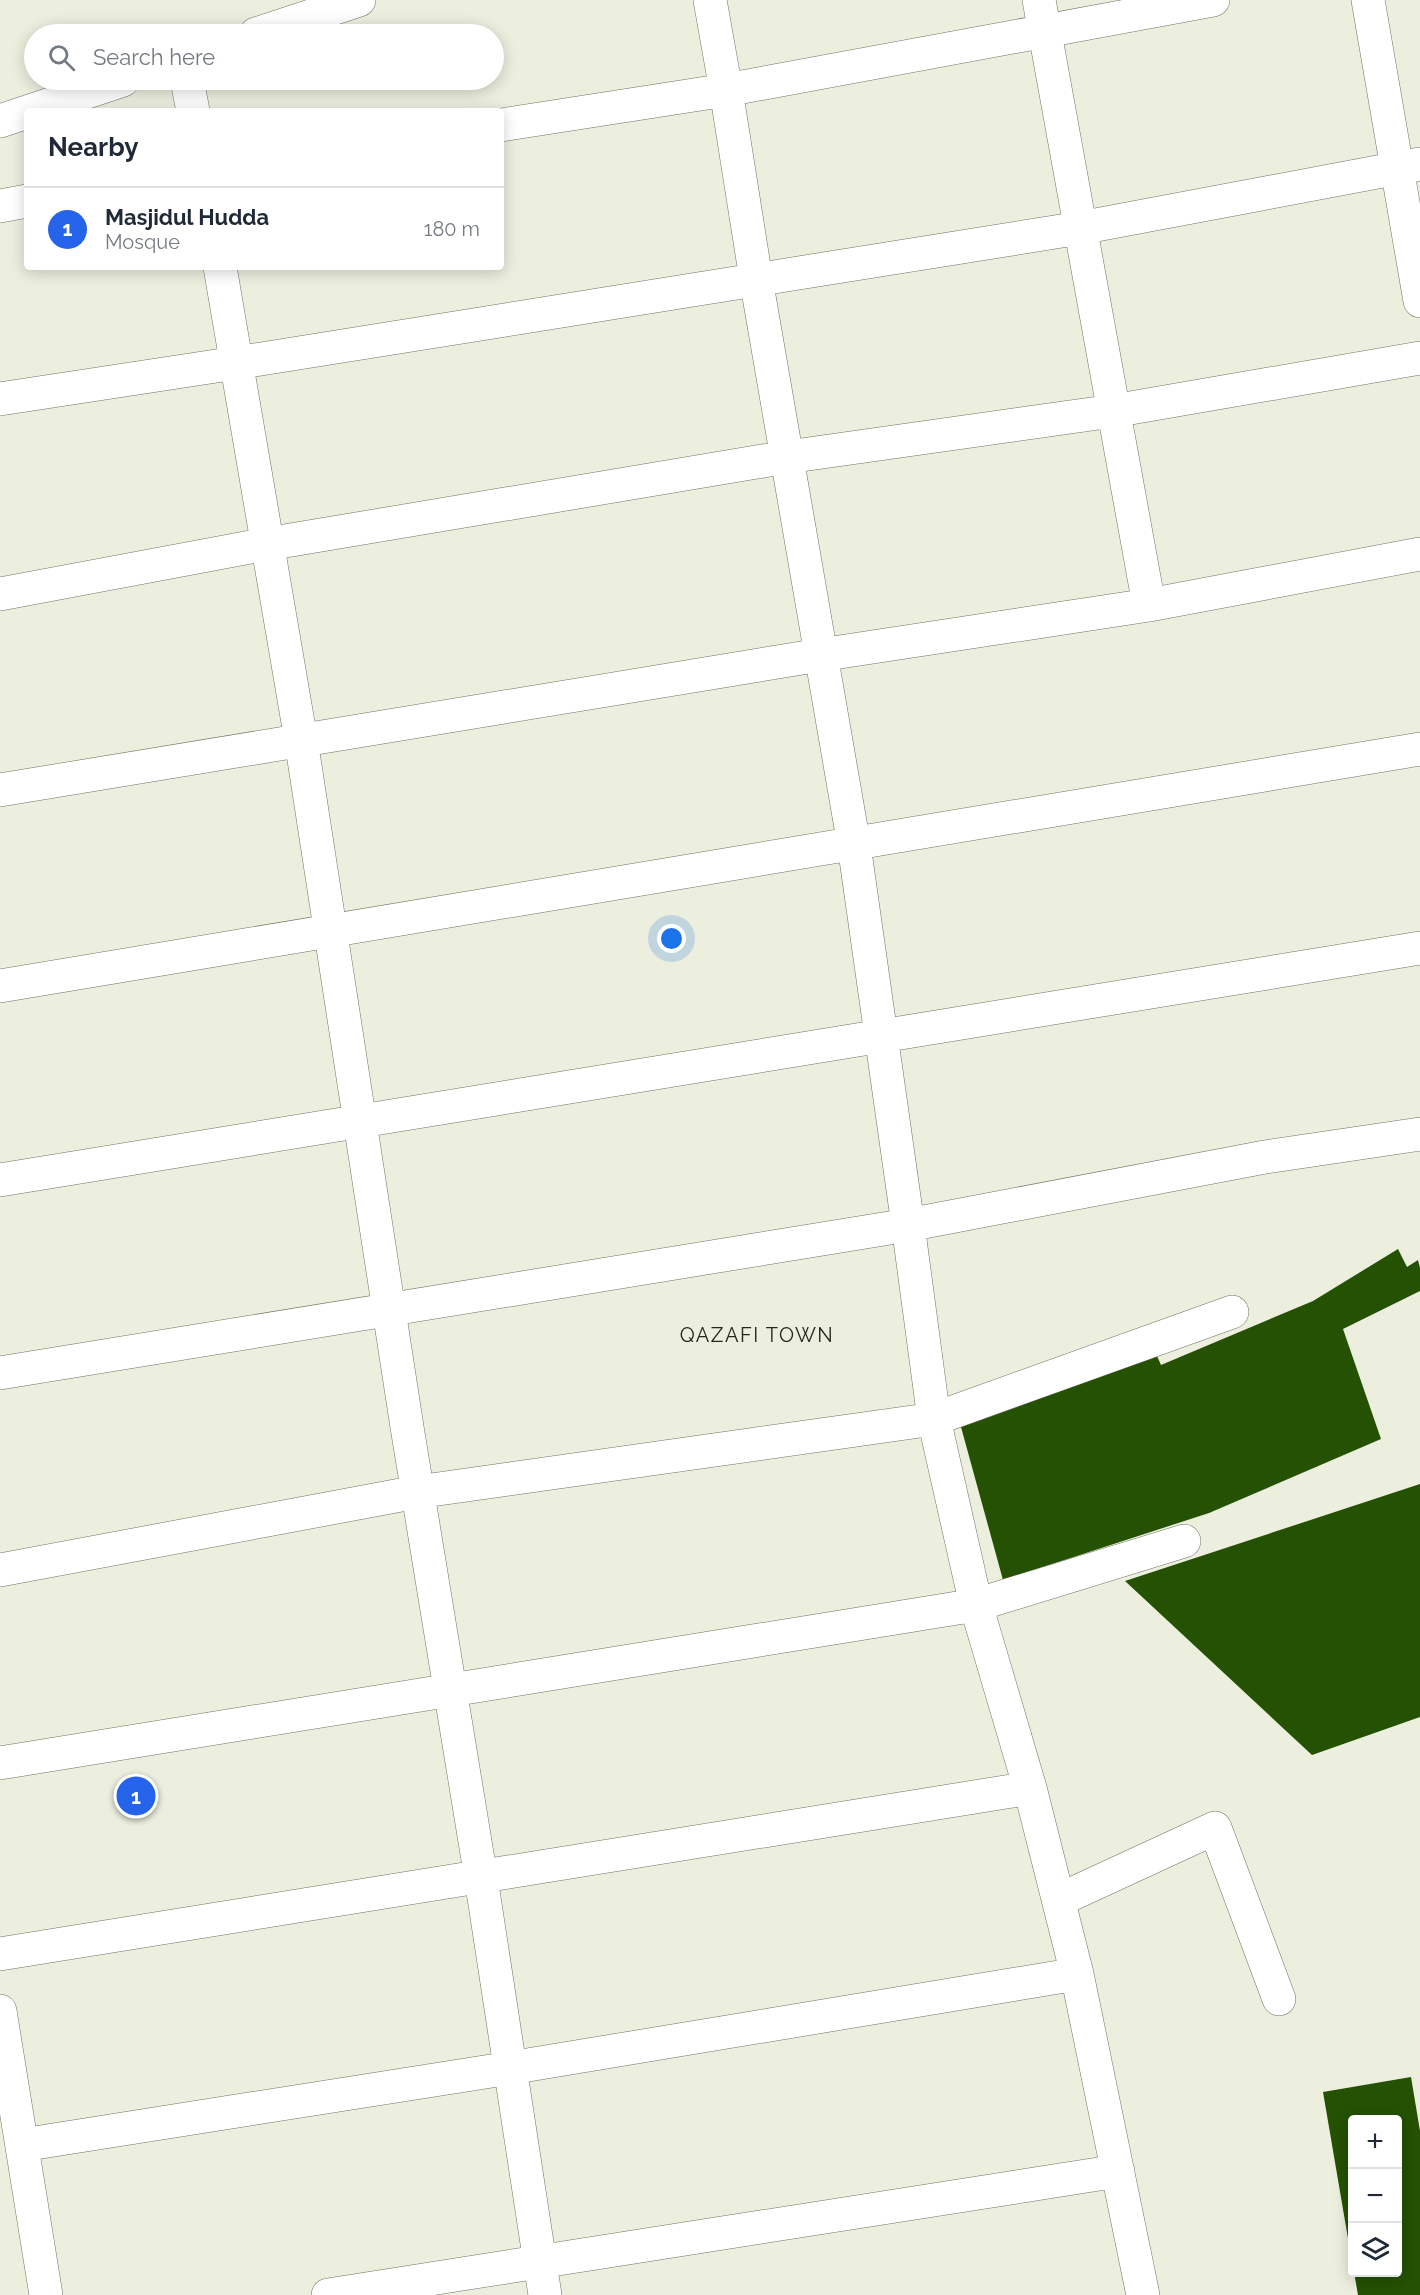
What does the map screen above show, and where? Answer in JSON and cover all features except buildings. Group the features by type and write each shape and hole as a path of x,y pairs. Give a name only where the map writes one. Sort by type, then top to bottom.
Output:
{"street":[{"path":"286,24 359,0"},
{"path":"710,0 854,844 934,1419 976,1605 1030,1788 1077,1974 1143,2295"},
{"path":"504,125 726,90 1041,16 1214,0"},
{"path":"1368,0 1408,166 1420,301"},
{"path":"1041,16 1149,606"},
{"path":"41,108 94,90"},
{"path":"190,90 193,108"},
{"path":"0,121 24,114"},
{"path":"0,399 1080,228 1408,166"},
{"path":"0,206 24,202"},
{"path":"220,270 301,740 417,1492 545,2295"},
{"path":"0,594 267,544 788,458 1113,411 1420,358"},
{"path":"0,790 820,655 1149,606 1420,554"},
{"path":"0,986 1420,748"},
{"path":"0,1180 1420,948"},
{"path":"0,1373 908,1225 1265,1157 1420,1134"},
{"path":"0,1570 417,1492 934,1419 1232,1312"},
{"path":"0,1763 976,1605 1184,1541"},
{"path":"0,1954 1030,1788"},
{"path":"1059,1900 1215,1828 1279,1999"},
{"path":"22,2145 510,2068 1077,1974"},
{"path":"0,2011 46,2295"},
{"path":"328,2295 1118,2171"}],"place":[{"name":"Masjidul Hudda","path":"136,1796"}],"district":[{"name":"QAZAFI TOWN","path":"757,1335"}]}
